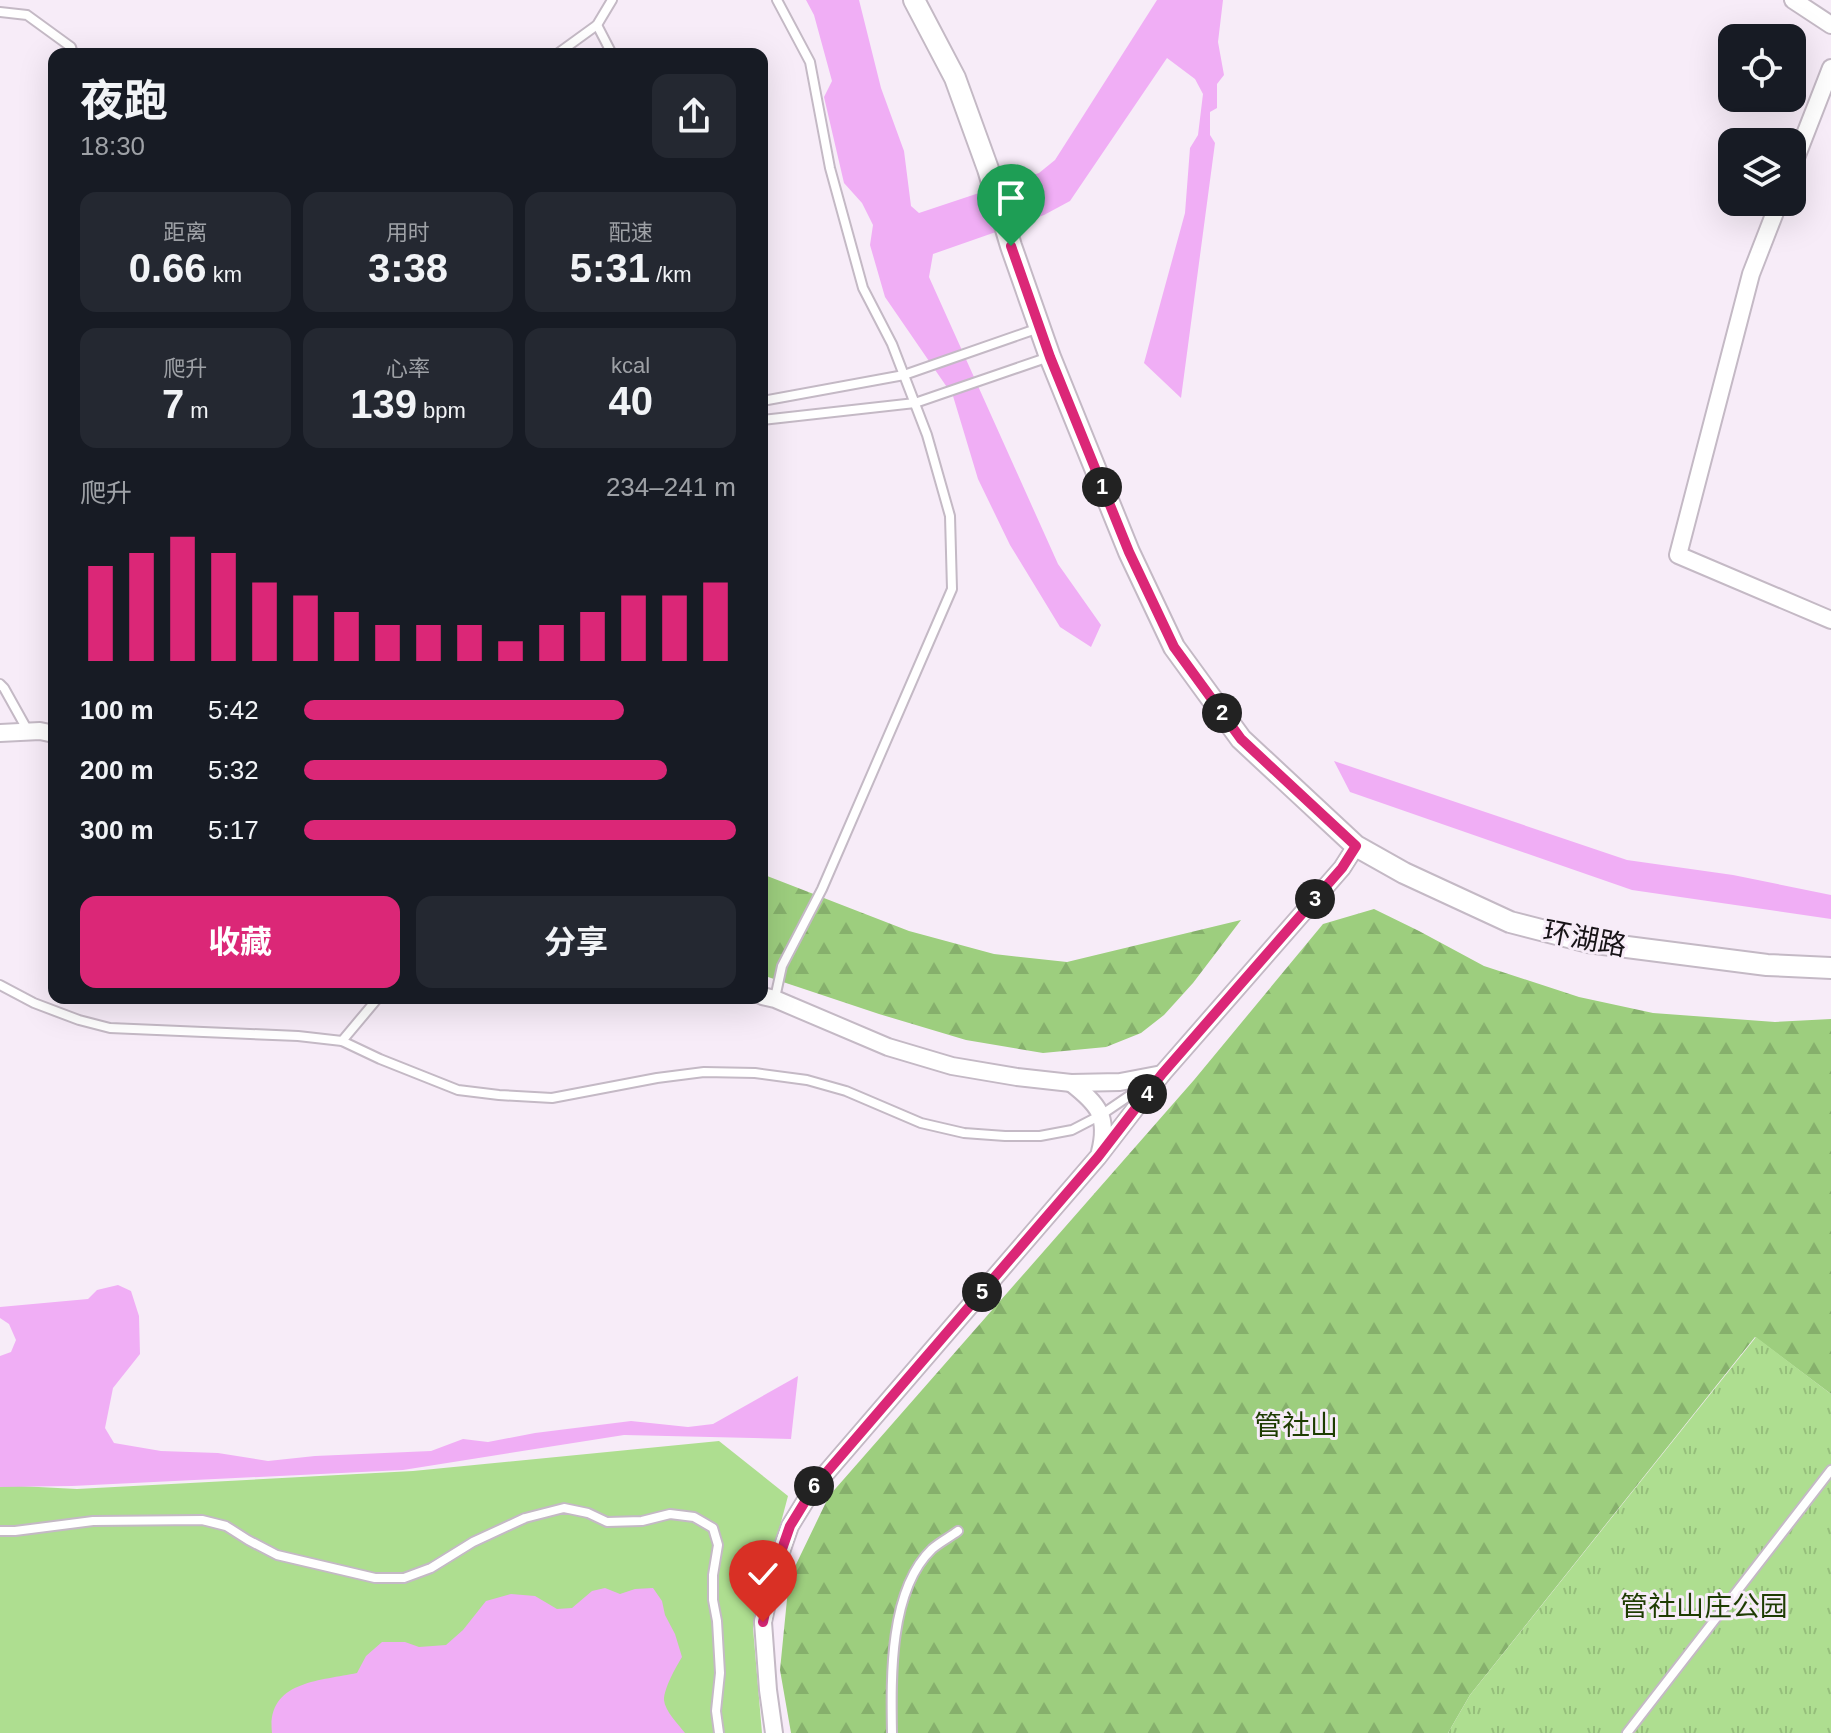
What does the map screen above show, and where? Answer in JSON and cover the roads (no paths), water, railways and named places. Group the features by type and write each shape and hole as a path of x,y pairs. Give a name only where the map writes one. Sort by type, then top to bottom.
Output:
{"street":[{"name":"环湖路","path":"914,0 955,78 1050,357 1129,552 1174,647 1241,739 1356,846 1404,873 1510,922 1588,942 1767,965 1831,968"},
{"path":"1793,0 1831,25"},
{"path":"1806,132 1831,68"},
{"path":"1774,216 1751,274 1678,555 1831,620"},
{"path":"0,733 48,733"},
{"path":"774,1733 763,1622 773,1575 790,1526 814,1487 1098,1157 1162,1074 1342,868 1356,846"},
{"path":"768,998 888,1047 952,1066 1071,1083 1120,1082 1162,1074"},
{"path":"1071,1083 1089,1097 1101,1115 1105,1134 1098,1157"}],"lane":[{"path":"565,48 597,25 612,0"},
{"path":"768,998 822,889 952,589 950,516 927,435 892,344 863,288 830,168 810,62 777,0"},
{"path":"0,12 27,15 71,48"},
{"path":"597,25 609,48"},
{"path":"768,400 904,375 1040,328"},
{"path":"768,419 915,403 1050,357"},
{"path":"0,684 29,732"},
{"path":"0,985 34,1003 110,1028 298,1036 342,1041 458,1090 552,1098 704,1072 755,1073 807,1080 846,1091 921,1123 964,1133 1040,1136 1072,1130 1101,1115 1162,1074"},
{"path":"342,1041 373,1004"},
{"path":"1627,1733 1831,1470"},
{"path":"0,1531 93,1521 202,1520 226,1526 277,1555 375,1578 404,1578 431,1568 473,1542 525,1518 564,1508 588,1513 607,1522 642,1521 670,1514 694,1517 713,1528 718,1545 713,1600 720,1673 716,1711 719,1733"},
{"path":"892,1733 891,1673 899,1616 913,1574 932,1549 958,1531"}],"park label":[{"name":"管社山","path":"1296,1425"},
{"name":"管社山庄公园","path":"1704,1606"}]}
